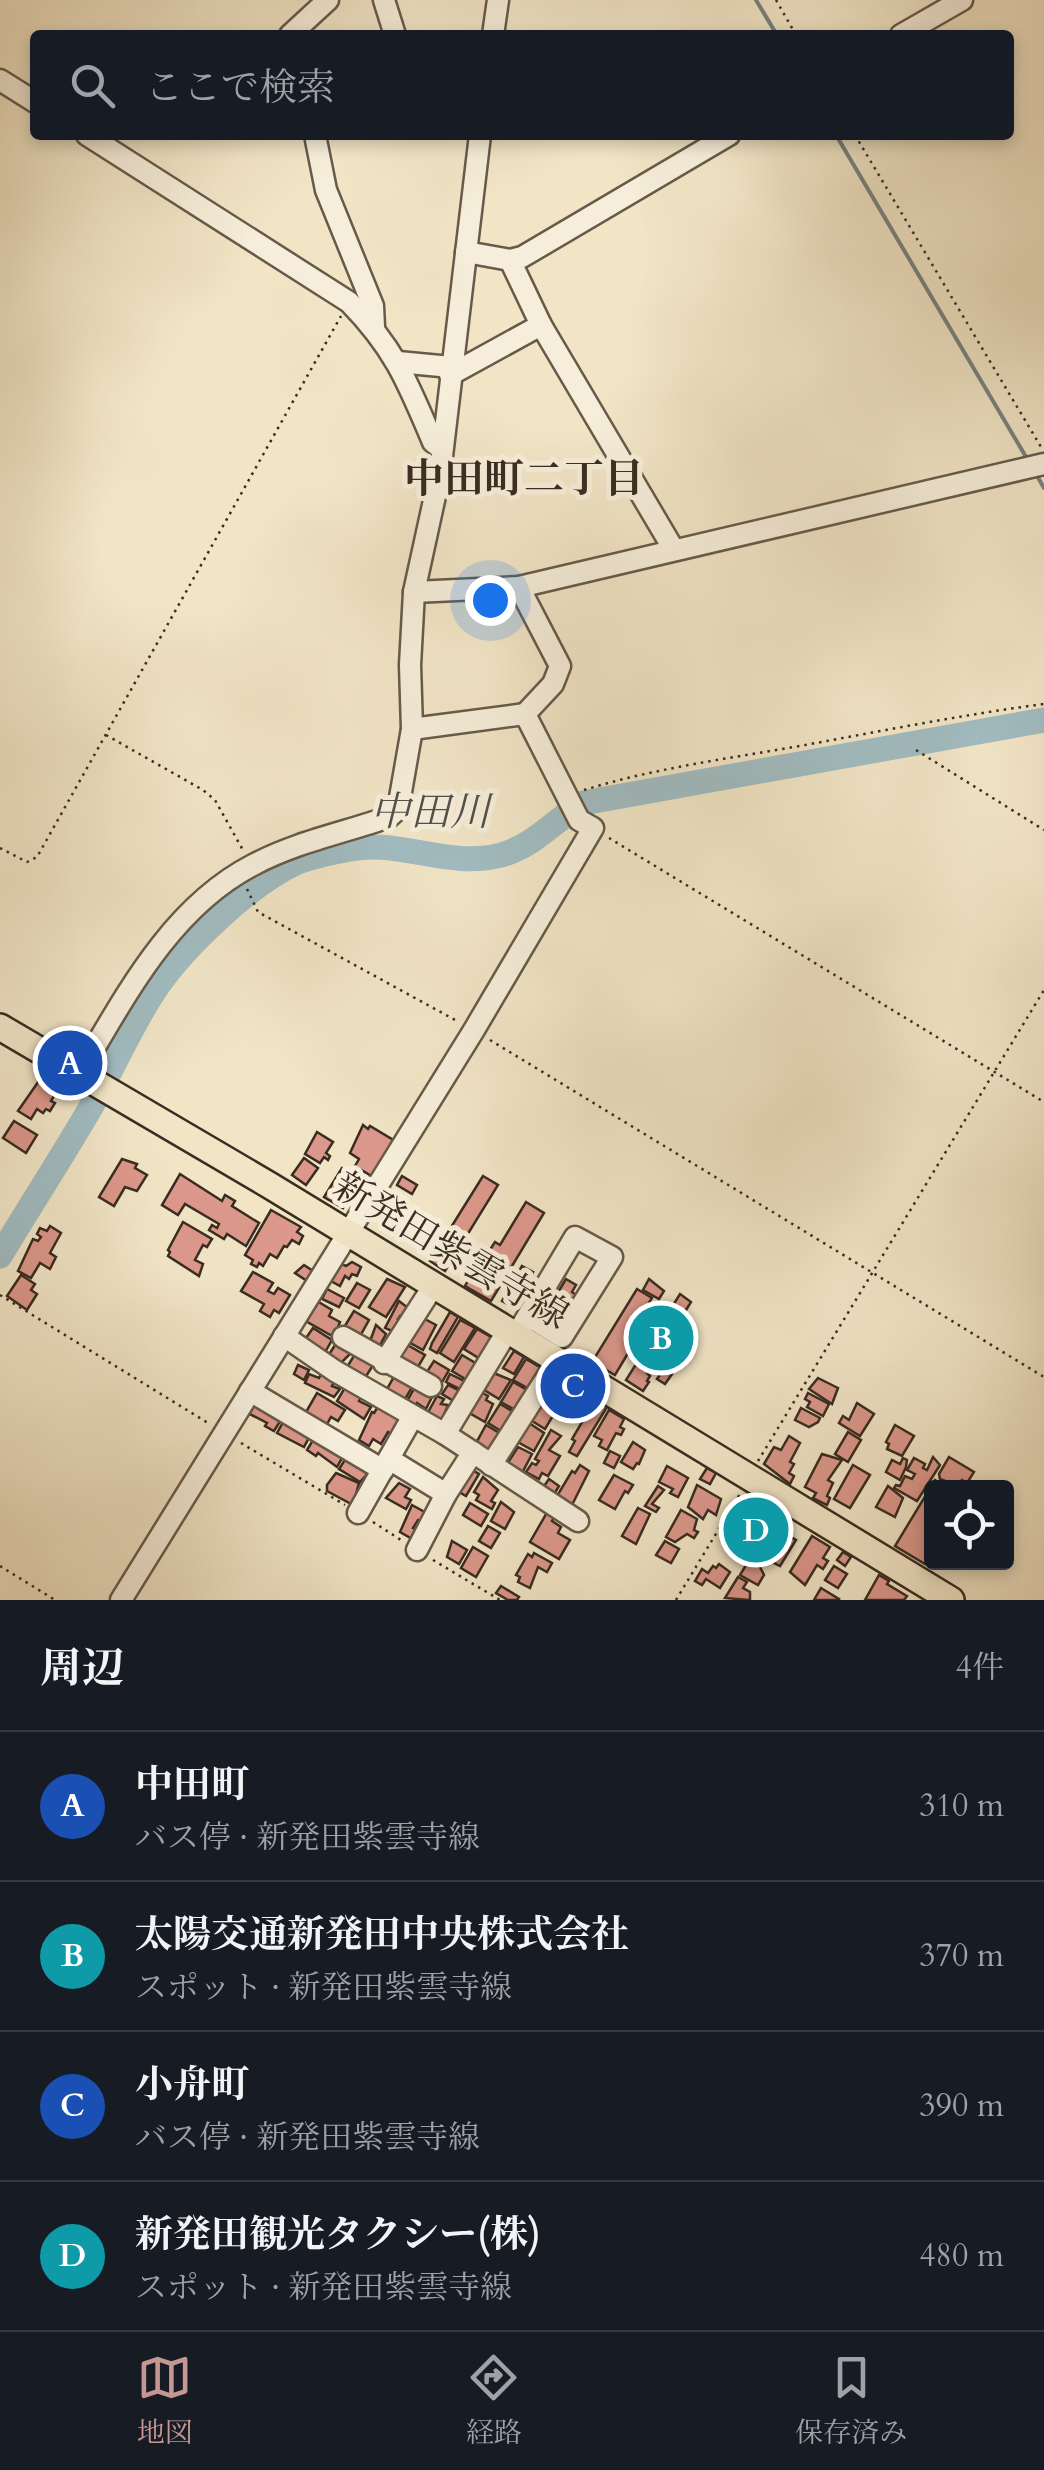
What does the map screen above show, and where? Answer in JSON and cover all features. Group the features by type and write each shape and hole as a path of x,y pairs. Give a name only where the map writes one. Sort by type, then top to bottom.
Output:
{"main road":[{"path":"3,1034 82,1076"},
{"name":"新発田紫雲寺線","path":"82,1076 434,1285 518,1327 558,1360 951,1600"}],"street":[{"path":"295,30 328,0"},
{"path":"384,0 393,30"},
{"path":"494,30 498,0"},
{"path":"910,30 962,0"},
{"path":"0,80 30,99"},
{"path":"95,140 350,302 374,327 398,362 434,442 442,449"},
{"path":"316,140 326,190 373,306 374,327"},
{"path":"82,1076 136,978 171,932 209,896 304,842 389,817 398,808 412,729 414,592 440,473 479,140"},
{"path":"466,252 510,260 522,257 721,140"},
{"path":"510,260 541,325 674,550"},
{"path":"398,362 451,371 541,325"},
{"path":"414,592 519,587 1006,476 1042,459"},
{"path":"412,729 525,714 553,684 560,666 519,587"},
{"path":"121,1600 474,1030 578,813 525,714"},
{"path":"445,1434 575,1237 612,1257 562,1337 518,1327"},
{"path":"384,1363 434,1285"},
{"path":"284,1336 445,1434 578,1522"},
{"path":"343,1337 430,1386"},
{"path":"491,1465 558,1360"},
{"path":"250,1391 446,1494"},
{"path":"358,1513 413,1416"},
{"path":"418,1550 473,1452"}],"path":[{"path":"776,0 793,30"},
{"path":"858,140 1042,459"},
{"path":"0,848 27,862 37,857 350,302"},
{"path":"1044,704 630,778 584,790 578,813 1044,1102"},
{"path":"104,734 215,800 247,874 258,912 474,1030 1044,1377"},
{"path":"916,750 1044,830"},
{"path":"676,1600 1044,990"},
{"path":"0,1295 224,1432"},
{"path":"0,1566 55,1600"}],"building":[{"path":"43,1075 60,1086 50,1111 46,1109 43,1113 37,1109 31,1119 18,1111"},
{"path":"14,1121 37,1135 26,1153 3,1138"},
{"path":"363,1125 395,1141 373,1177 355,1166 359,1159 350,1153"},
{"path":"317,1132 333,1142 326,1153 330,1156 328,1160 324,1157 320,1163 305,1154"},
{"path":"304,1158 318,1168 306,1185 292,1175"},
{"path":"122,1159 137,1164 135,1168 147,1175 137,1191 125,1187 114,1206 99,1197"},
{"path":"342,1168 361,1180 353,1198 350,1196 343,1208 324,1197"},
{"path":"180,1174 222,1201 225,1195 235,1201 232,1206 259,1223 246,1246 227,1234 224,1239 209,1230 219,1224 185,1204 178,1215 162,1205"},
{"path":"402,1176 417,1185 412,1194 397,1185"},
{"path":"483,1176 498,1185 445,1271 430,1261"},
{"path":"526,1202 544,1213 491,1301 465,1286 468,1275 481,1253 486,1256 495,1242 500,1245"},
{"path":"271,1210 301,1227 297,1232 303,1236 299,1244 292,1240 277,1258 270,1254 263,1266 259,1263 257,1267 245,1255"},
{"path":"183,1222 212,1239 207,1247 203,1245 195,1260 203,1264 199,1276 168,1256"},
{"path":"50,1226 61,1233 50,1253 56,1257 50,1269 40,1263 31,1278 18,1271 33,1239 38,1241 41,1237 37,1234 40,1228 47,1231"},
{"path":"338,1262 361,1267 357,1276 345,1276 340,1286 329,1280"},
{"path":"304,1265 313,1271 307,1281 295,1273"},
{"path":"522,1266 533,1272 520,1296 523,1298 513,1307 502,1301"},
{"path":"253,1272 273,1283 268,1291 274,1294 278,1288 290,1295 279,1313 274,1310 270,1317 260,1311 264,1304 241,1291"},
{"path":"21,1275 35,1284 31,1290 37,1294 27,1310 7,1296"},
{"path":"387,1279 405,1287 386,1317 369,1307"},
{"path":"566,1279 576,1285 572,1292 576,1295 573,1300 569,1297 562,1309 566,1312 555,1321 545,1314"},
{"path":"649,1279 664,1291 659,1299 643,1290"},
{"path":"357,1283 370,1290 359,1308 346,1301"},
{"path":"327,1289 344,1298 339,1307 322,1299"},
{"path":"637,1289 652,1298 636,1323 643,1328 615,1375 592,1362"},
{"path":"680,1294 691,1302 647,1373 649,1382 643,1391 626,1380"},
{"path":"317,1301 332,1310 329,1316 340,1322 334,1337 302,1319"},
{"path":"399,1301 412,1311 407,1319 400,1316 398,1319 404,1322 394,1332 385,1328"},
{"path":"354,1311 369,1320 359,1338 343,1329"},
{"path":"450,1312 458,1317 437,1353 430,1349"},
{"path":"421,1317 436,1325 423,1350 407,1341"},
{"path":"460,1320 475,1328 454,1362 440,1353"},
{"path":"376,1325 386,1334 378,1349 369,1344"},
{"path":"313,1328 332,1340 324,1354 304,1341"},
{"path":"477,1329 498,1341 482,1360 464,1349"},
{"path":"339,1339 355,1349 340,1364 328,1356"},
{"path":"404,1343 425,1355 415,1372 400,1361"},
{"path":"357,1351 375,1362 365,1378 347,1367"},
{"path":"514,1351 524,1357 514,1374 503,1368"},
{"path":"462,1355 477,1364 467,1380 452,1371"},
{"path":"526,1359 543,1369 533,1391 513,1380"},
{"path":"434,1361 449,1370 441,1384 425,1375"},
{"path":"298,1365 309,1370 304,1380 294,1374"},
{"path":"664,1369 672,1374 665,1384 657,1379"},
{"path":"322,1372 336,1378 332,1386 340,1389 334,1397 305,1383 309,1374 319,1378"},
{"path":"491,1372 511,1380 499,1399 481,1388"},
{"path":"396,1373 412,1387 404,1401 386,1391"},
{"path":"450,1374 464,1381 464,1391 446,1382"},
{"path":"818,1378 838,1388 832,1404 809,1389"},
{"path":"552,1380 575,1389 561,1408 542,1397"},
{"path":"513,1382 527,1390 520,1413 501,1402"},
{"path":"347,1384 363,1394 359,1401 371,1407 364,1419 337,1401"},
{"path":"448,1385 460,1391 457,1403 442,1394"},
{"path":"415,1387 432,1397 426,1409 417,1403 414,1408 406,1403"},
{"path":"479,1391 493,1404 485,1422 466,1411"},
{"path":"317,1393 345,1410 338,1421 331,1417 327,1424 306,1412"},
{"path":"808,1393 829,1404 823,1416 807,1407"},
{"path":"437,1396 444,1399 441,1404 448,1405 441,1422 426,1416"},
{"path":"540,1400 557,1409 545,1429 529,1419"},
{"path":"595,1400 607,1407 577,1456 569,1452 575,1441 572,1439"},
{"path":"252,1403 284,1415 274,1431 246,1412"},
{"path":"857,1403 874,1414 860,1436 839,1423 843,1416 849,1420"},
{"path":"500,1404 517,1414 501,1431 488,1423"},
{"path":"379,1405 402,1421 394,1436 388,1432 381,1444 373,1439 369,1446 359,1440"},
{"path":"801,1408 820,1418 818,1422 809,1427 795,1420"},
{"path":"609,1410 624,1419 620,1427 624,1429 621,1435 616,1433 607,1450 599,1446 602,1440 594,1436"},
{"path":"286,1417 313,1430 304,1447 277,1433"},
{"path":"526,1421 544,1433 534,1451 516,1441"},
{"path":"486,1425 501,1434 489,1455 475,1445"},
{"path":"895,1425 914,1436 902,1456 887,1449 886,1442"},
{"path":"551,1430 561,1436 549,1450 560,1456 548,1476 542,1473 539,1479 526,1472 539,1461 535,1459"},
{"path":"318,1432 336,1446 332,1452 342,1458 337,1467 307,1450"},
{"path":"848,1432 861,1440 848,1462 835,1454"},
{"path":"789,1436 800,1443 790,1462 794,1464 789,1473 794,1476 790,1484 764,1464 774,1447 781,1450"},
{"path":"633,1442 645,1450 633,1469 621,1462"},
{"path":"518,1447 532,1454 521,1475 505,1467"},
{"path":"610,1451 620,1456 614,1468 604,1463"},
{"path":"350,1452 370,1471 360,1482 339,1469"},
{"path":"822,1454 842,1460 828,1480 833,1483 827,1505 813,1498 816,1493 805,1487"},
{"path":"933,1457 940,1465 930,1480 924,1480 924,1490 917,1501 894,1488 900,1486 905,1476 912,1479 915,1474 907,1470 914,1458 925,1464 923,1468 927,1470"},
{"path":"949,1457 974,1472 969,1480 943,1480 939,1474"},
{"path":"903,1458 907,1460 900,1480 886,1472 892,1460 900,1464"},
{"path":"580,1465 589,1471 572,1505 557,1496"},
{"path":"853,1465 870,1475 850,1508 834,1499"},
{"path":"667,1466 688,1478 678,1497 670,1493 673,1489 659,1482"},
{"path":"469,1468 479,1474 466,1496 454,1489"},
{"path":"707,1468 716,1473 710,1484 700,1479"},
{"path":"336,1473 359,1483 353,1505 327,1491"},
{"path":"614,1475 633,1485 615,1509 599,1500"},
{"path":"483,1477 498,1490 491,1501 495,1503 492,1509 476,1500 479,1495 474,1492"},
{"path":"549,1479 559,1486 553,1496 542,1489"},
{"path":"399,1483 410,1489 405,1497 411,1500 406,1509 386,1498"},
{"path":"697,1485 721,1499 716,1515 708,1510 703,1519 688,1507"},
{"path":"658,1486 664,1490 652,1504 659,1508 656,1512 645,1506"},
{"path":"888,1486 903,1498 895,1517 876,1507"},
{"path":"924,1498 924,1563 895,1546"},
{"path":"501,1502 514,1512 505,1529 491,1521"},
{"path":"470,1503 488,1514 481,1526 463,1515"},
{"path":"412,1505 430,1515 425,1523 418,1520 413,1528 419,1531 414,1540 400,1532"},
{"path":"638,1508 650,1514 636,1544 622,1536"},
{"path":"549,1509 556,1514 552,1521 561,1527 558,1533 570,1540 559,1559 530,1542"},
{"path":"745,1509 796,1540 780,1566 727,1539 737,1515 740,1517"},
{"path":"681,1510 697,1519 694,1530 698,1532 694,1538 687,1534 675,1542 666,1537"},
{"path":"488,1526 500,1533 491,1548 479,1541"},
{"path":"812,1536 830,1547 823,1558 828,1561 823,1569 817,1565 805,1585 790,1572"},
{"path":"452,1541 467,1550 459,1564 447,1557"},
{"path":"665,1541 679,1549 671,1563 656,1555"},
{"path":"473,1547 488,1556 476,1577 461,1568"},
{"path":"843,1552 851,1557 845,1566 837,1560"},
{"path":"534,1553 552,1563 547,1572 538,1567 530,1588 518,1582 520,1577 516,1575 528,1554 532,1557"},
{"path":"752,1555 763,1561 760,1567 764,1575 758,1585 740,1575"},
{"path":"719,1564 730,1572 720,1588 706,1579 702,1585 695,1581 702,1569 708,1573"},
{"path":"834,1566 847,1574 838,1588 825,1580"},
{"path":"879,1575 907,1596 904,1600 865,1600"},
{"path":"738,1577 747,1582 743,1588 750,1592 750,1600 725,1598"},
{"path":"501,1586 519,1597 517,1600 496,1593"},
{"path":"821,1588 839,1599 814,1600"}],"waterway":[{"path":"756,0 774,30"},
{"path":"839,140 1029,462"},
{"path":"1036,474 1044,488"},
{"name":"中田川","path":"0,1256 169,971 202,935 280,871 330,853 368,847 463,859 501,855 534,839 583,803 1044,720"}],"place":[{"name":"中田町","path":"70,1063"},
{"name":"太陽交通新発田中央株式会社","path":"661,1338"},
{"name":"小舟町","path":"573,1386"},
{"name":"新発田観光タクシー(株)","path":"756,1530"}],"district":[{"name":"中田町二丁目","path":"524,479"}]}
